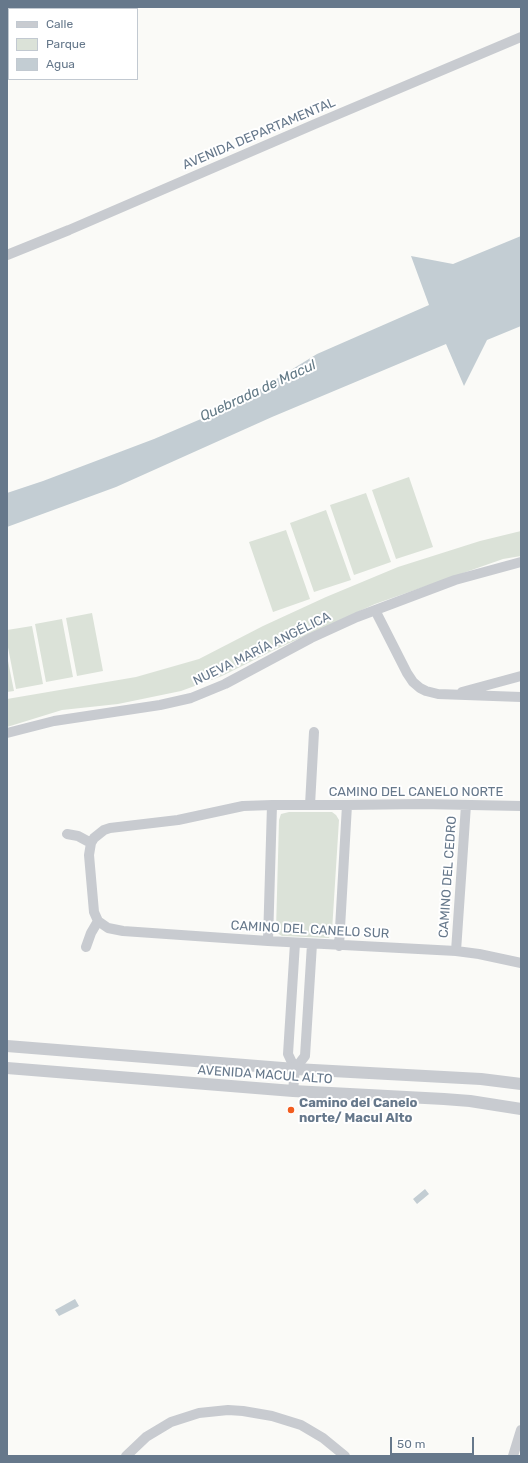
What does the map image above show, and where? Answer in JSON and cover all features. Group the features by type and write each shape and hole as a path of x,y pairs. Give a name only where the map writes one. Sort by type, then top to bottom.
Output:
{"street":[{"name":"AVENIDA DEPARTAMENTAL","path":"7,255 521,38"},
{"name":"NUEVA MARÍA ANGÉLICA","path":"7,733 54,721 160,705 191,698 225,684 311,638 375,610 455,580 521,562"},
{"path":"375,610 404,668 413,682 426,691 453,695 521,697"},
{"path":"453,695 521,676"},
{"name":"CAMINO DEL CANELO NORTE","path":"310,805 314,732"},
{"path":"268,941 272,804"},
{"name":"CAMINO DEL CANELO NORTE","path":"91,843 98,834 110,828 178,820 243,806 272,804 521,806"},
{"path":"339,946 347,805"},
{"name":"CAMINO DEL CEDRO","path":"456,951 466,805"},
{"path":"67,834 78,836 91,843 89,855 92,906 95,917 98,921 91,933 86,947"},
{"name":"CAMINO DEL CANELO SUR","path":"98,921 108,928 123,931 339,946 456,951 479,954 521,963"},
{"path":"294,1091 295,1070 288,1054 295,943"},
{"path":"295,1070 305,1056 312,944"},
{"name":"AVENIDA MACUL ALTO","path":"7,1046 295,1070 474,1078 521,1084"},
{"name":"AVENIDA MACUL ALTO","path":"7,1068 294,1091 444,1099 521,1109"},
{"path":"126,1456 146,1437 171,1422 199,1413 228,1410 272,1416 301,1425 323,1438 345,1456"},
{"path":"513,1456 521,1430"}],"green space":[{"path":"409,477 433,547 396,559 372,490"},
{"path":"366,493 391,562 354,575 330,505"},
{"path":"326,510 351,580 314,592 290,523"},
{"path":"286,530 310,599 273,612 249,542"},
{"path":"521,531 521,556 503,559 375,604 272,651 222,676 181,691 118,704 62,710 7,727 7,699 136,677 199,659 263,626 326,597 398,567 480,541"},
{"path":"92,613 103,671 77,676 66,618"},
{"path":"62,619 73,677 46,682 35,624"},
{"path":"32,626 43,684 16,689 7,642 7,630"},
{"path":"7,656 14,691 7,692"},
{"path":"289,812 332,812 339,820 332,931 329,938 282,936 277,933 276,930 279,820 281,814"}],"water":[{"name":"Quebrada de Macul","path":"521,236 521,326 487,340 464,386 446,344 272,417 116,487 7,527 7,493 154,439 215,413 260,389 317,354 429,305 411,256 453,264"},
{"path":"425,1189 429,1194 417,1204 413,1199"},
{"path":"75,1299 79,1306 59,1316 55,1310"}],"place":[{"name":"Camino del Canelo norte/ Macul Alto","path":"291,1110"}]}
